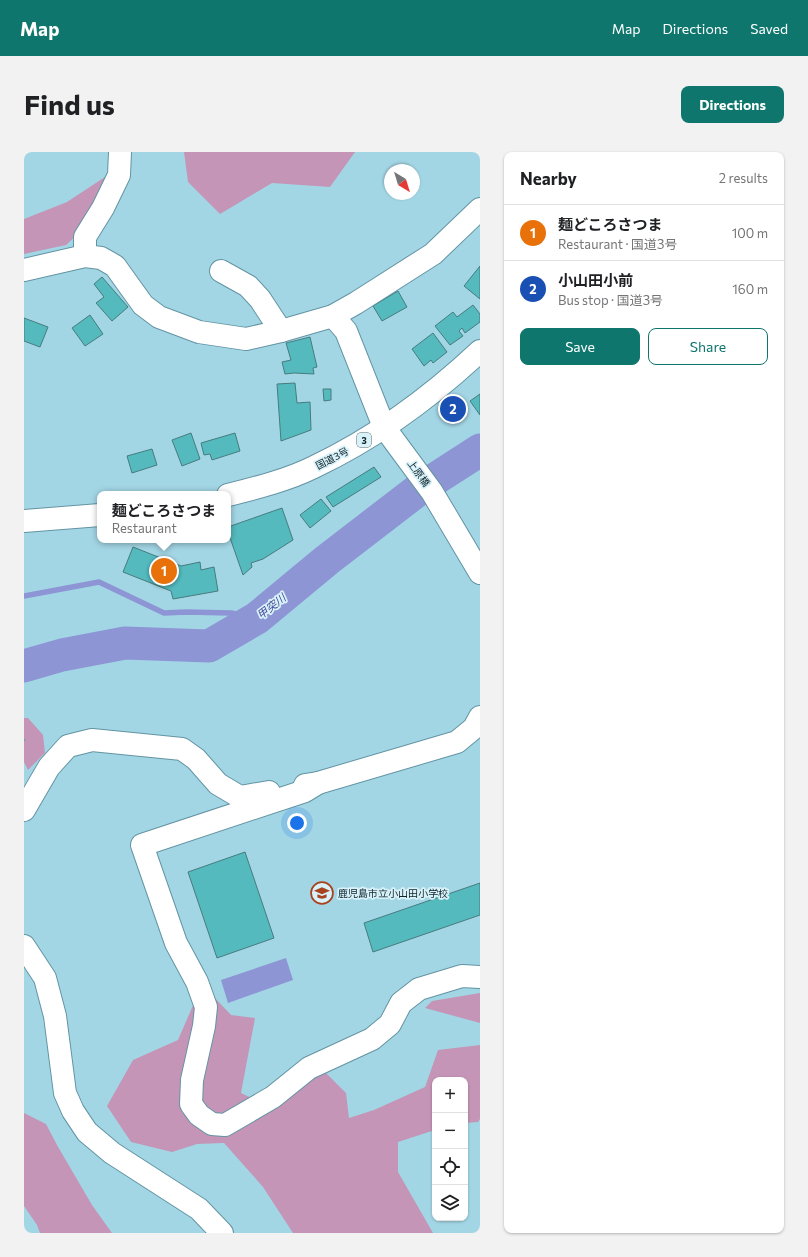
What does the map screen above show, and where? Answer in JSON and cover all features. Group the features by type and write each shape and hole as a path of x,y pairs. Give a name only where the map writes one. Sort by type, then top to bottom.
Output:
{"main road":[{"path":"85,256 85,237 103,208 119,175 120,152"},
{"path":"24,270 85,256 101,258 115,266 143,305 158,318 199,332 246,339 281,332 333,316 433,254 480,209"},
{"path":"221,271 248,286 260,299 281,332"},
{"path":"254,274 260,299"},
{"name":"上原橋","path":"333,316 346,331 384,427 432,492 480,573"},
{"name":"国道3号","path":"231,494 256,488 313,468 352,448 409,410 450,379 480,351"},
{"path":"24,521 97,515"},
{"path":"24,810 49,767 68,746 92,740 182,749 196,759 218,784 240,797 318,783 457,742 474,728 480,717"},
{"path":"318,783 305,791 142,845 176,943 198,982 206,1007 204,1026 192,1080 191,1104 199,1115 212,1124 224,1125 273,1097 309,1068 372,1039 390,1024 401,1003 419,988 462,976 480,977"},
{"path":"24,946 45,978 55,1016 65,1093 73,1111 87,1132 112,1153 199,1210 222,1233"}],"shaded area":[{"path":"184,152 355,152 330,187 272,183 220,214 188,182"},
{"path":"108,175 90,223 66,245 24,254 24,219 67,202"},
{"path":"24,718 28,718 43,735 45,753 28,770 24,762"},
{"path":"480,993 480,1023 425,1008 432,1001"},
{"path":"213,996 231,1015 255,1018 241,1093 272,1108 324,1071 346,1093 349,1118 374,1110 425,1087 438,1050 480,1045 480,1119 478,1122 468,1123 468,1077 432,1077 432,1131 398,1142 398,1172 433,1233 293,1233 263,1187 224,1143 197,1144 172,1152 131,1142 107,1106 133,1060 178,1040 194,1003"},
{"path":"24,1113 46,1124 92,1205 112,1233 40,1233 37,1225 24,1206"}],"water":[{"path":"286,958 293,980 228,1003 221,980"}],"building":[{"path":"480,266 480,299 464,286"},
{"path":"102,277 128,307 112,321 96,303 104,297 94,284"},
{"path":"398,291 407,307 382,321 373,306"},
{"path":"473,305 480,314 480,322 465,333 462,328 459,331 463,336 450,345 435,326 453,312 457,317"},
{"path":"90,315 103,334 85,346 72,328"},
{"path":"24,318 48,327 40,347 24,341"},
{"path":"433,333 447,352 433,363 431,360 424,366 412,349"},
{"path":"310,337 317,367 313,368 314,374 285,374 282,362 291,360 286,343"},
{"path":"295,383 297,403 310,402 311,430 281,441 277,384"},
{"path":"323,389 331,389 331,400 324,401"},
{"path":"480,394 480,415 470,401"},
{"path":"191,433 200,459 182,466 172,440"},
{"path":"235,433 240,451 212,460 210,454 204,455 201,443"},
{"path":"152,449 157,465 132,473 127,456"},
{"path":"374,467 381,477 333,507 326,497"},
{"path":"321,499 331,511 310,528 300,515"},
{"path":"282,508 293,540 263,559 251,563 252,567 243,575 231,541 231,526"},
{"path":"133,547 181,566 200,562 201,570 214,567 218,591 173,599 171,591 123,572"},
{"path":"245,852 274,938 217,958 188,872"},
{"path":"480,883 480,915 373,952 364,923"}],"waterway":[{"name":"甲突川","path":"24,666 62,655 125,643 209,646 257,618 327,560 418,490 480,450"},
{"path":"24,596 99,582 164,613 231,613 257,618"}],"place":[{"name":"小山田小前","path":"453,409"},
{"name":"麺どころさつま","path":"164,571"},
{"name":"鹿児島市立小山田小学校","path":"322,893"}]}
